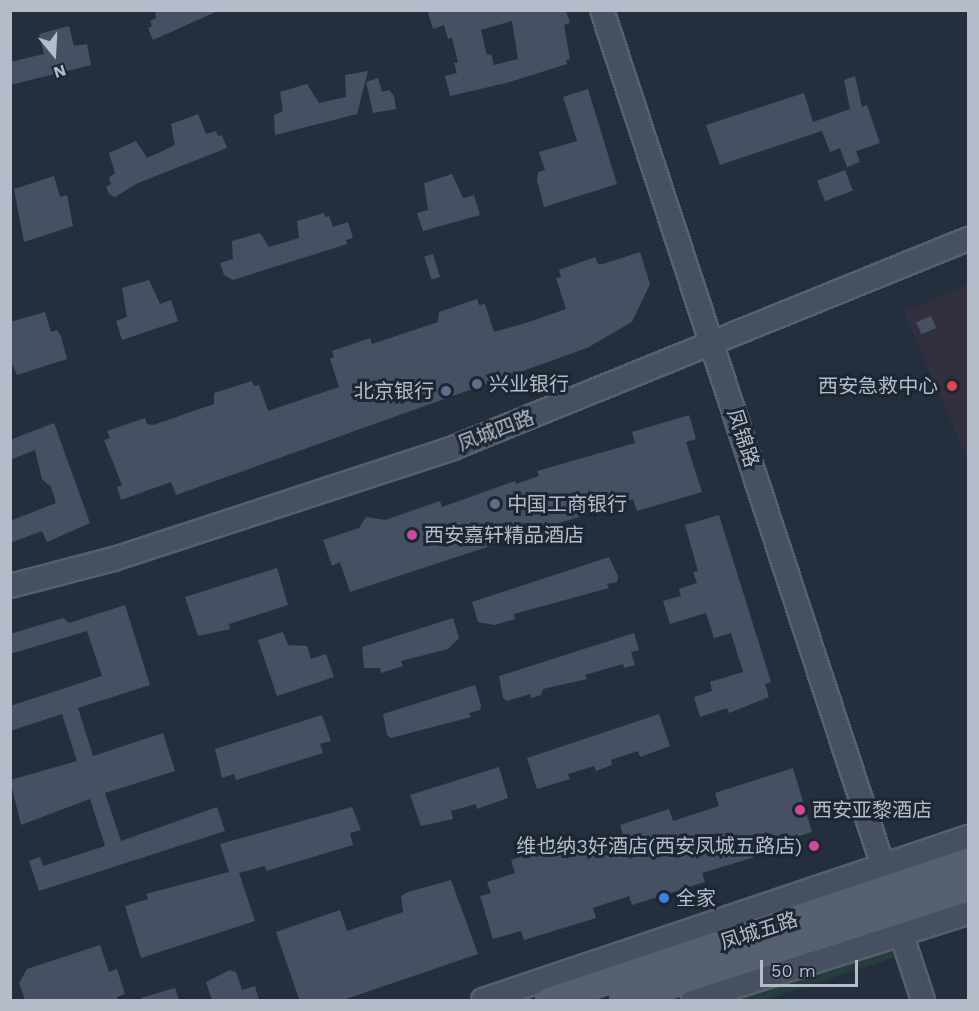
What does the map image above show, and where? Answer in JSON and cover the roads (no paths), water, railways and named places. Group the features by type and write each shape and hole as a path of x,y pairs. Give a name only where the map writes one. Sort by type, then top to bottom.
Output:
{"main road":[{"name":"凤城五路","path":"549,1000 969,861"},
{"name":"凤城五路","path":"623,1000 969,890"}],"street":[{"name":"凤锦路","path":"603,10 883,866"},
{"name":"凤城四路","path":"10,601 118,572 463,457 714,351 969,239"},
{"name":"凤城四路","path":"10,586 114,559 453,448 969,256"},
{"path":"483,1000 969,837"},
{"path":"693,1000 969,913"},
{"path":"901,933 923,1000"}],"place":[{"name":"兴业银行","path":"477,384"},
{"name":"西安急救中心","path":"952,386"},
{"name":"北京银行","path":"446,391"},
{"name":"中国工商银行","path":"495,504"},
{"name":"西安嘉轩精品酒店","path":"412,535"},
{"name":"西安亚黎酒店","path":"800,810"},
{"name":"维也纳3好酒店(西安凤城五路店)","path":"814,846"},
{"name":"全家","path":"664,898"}]}
